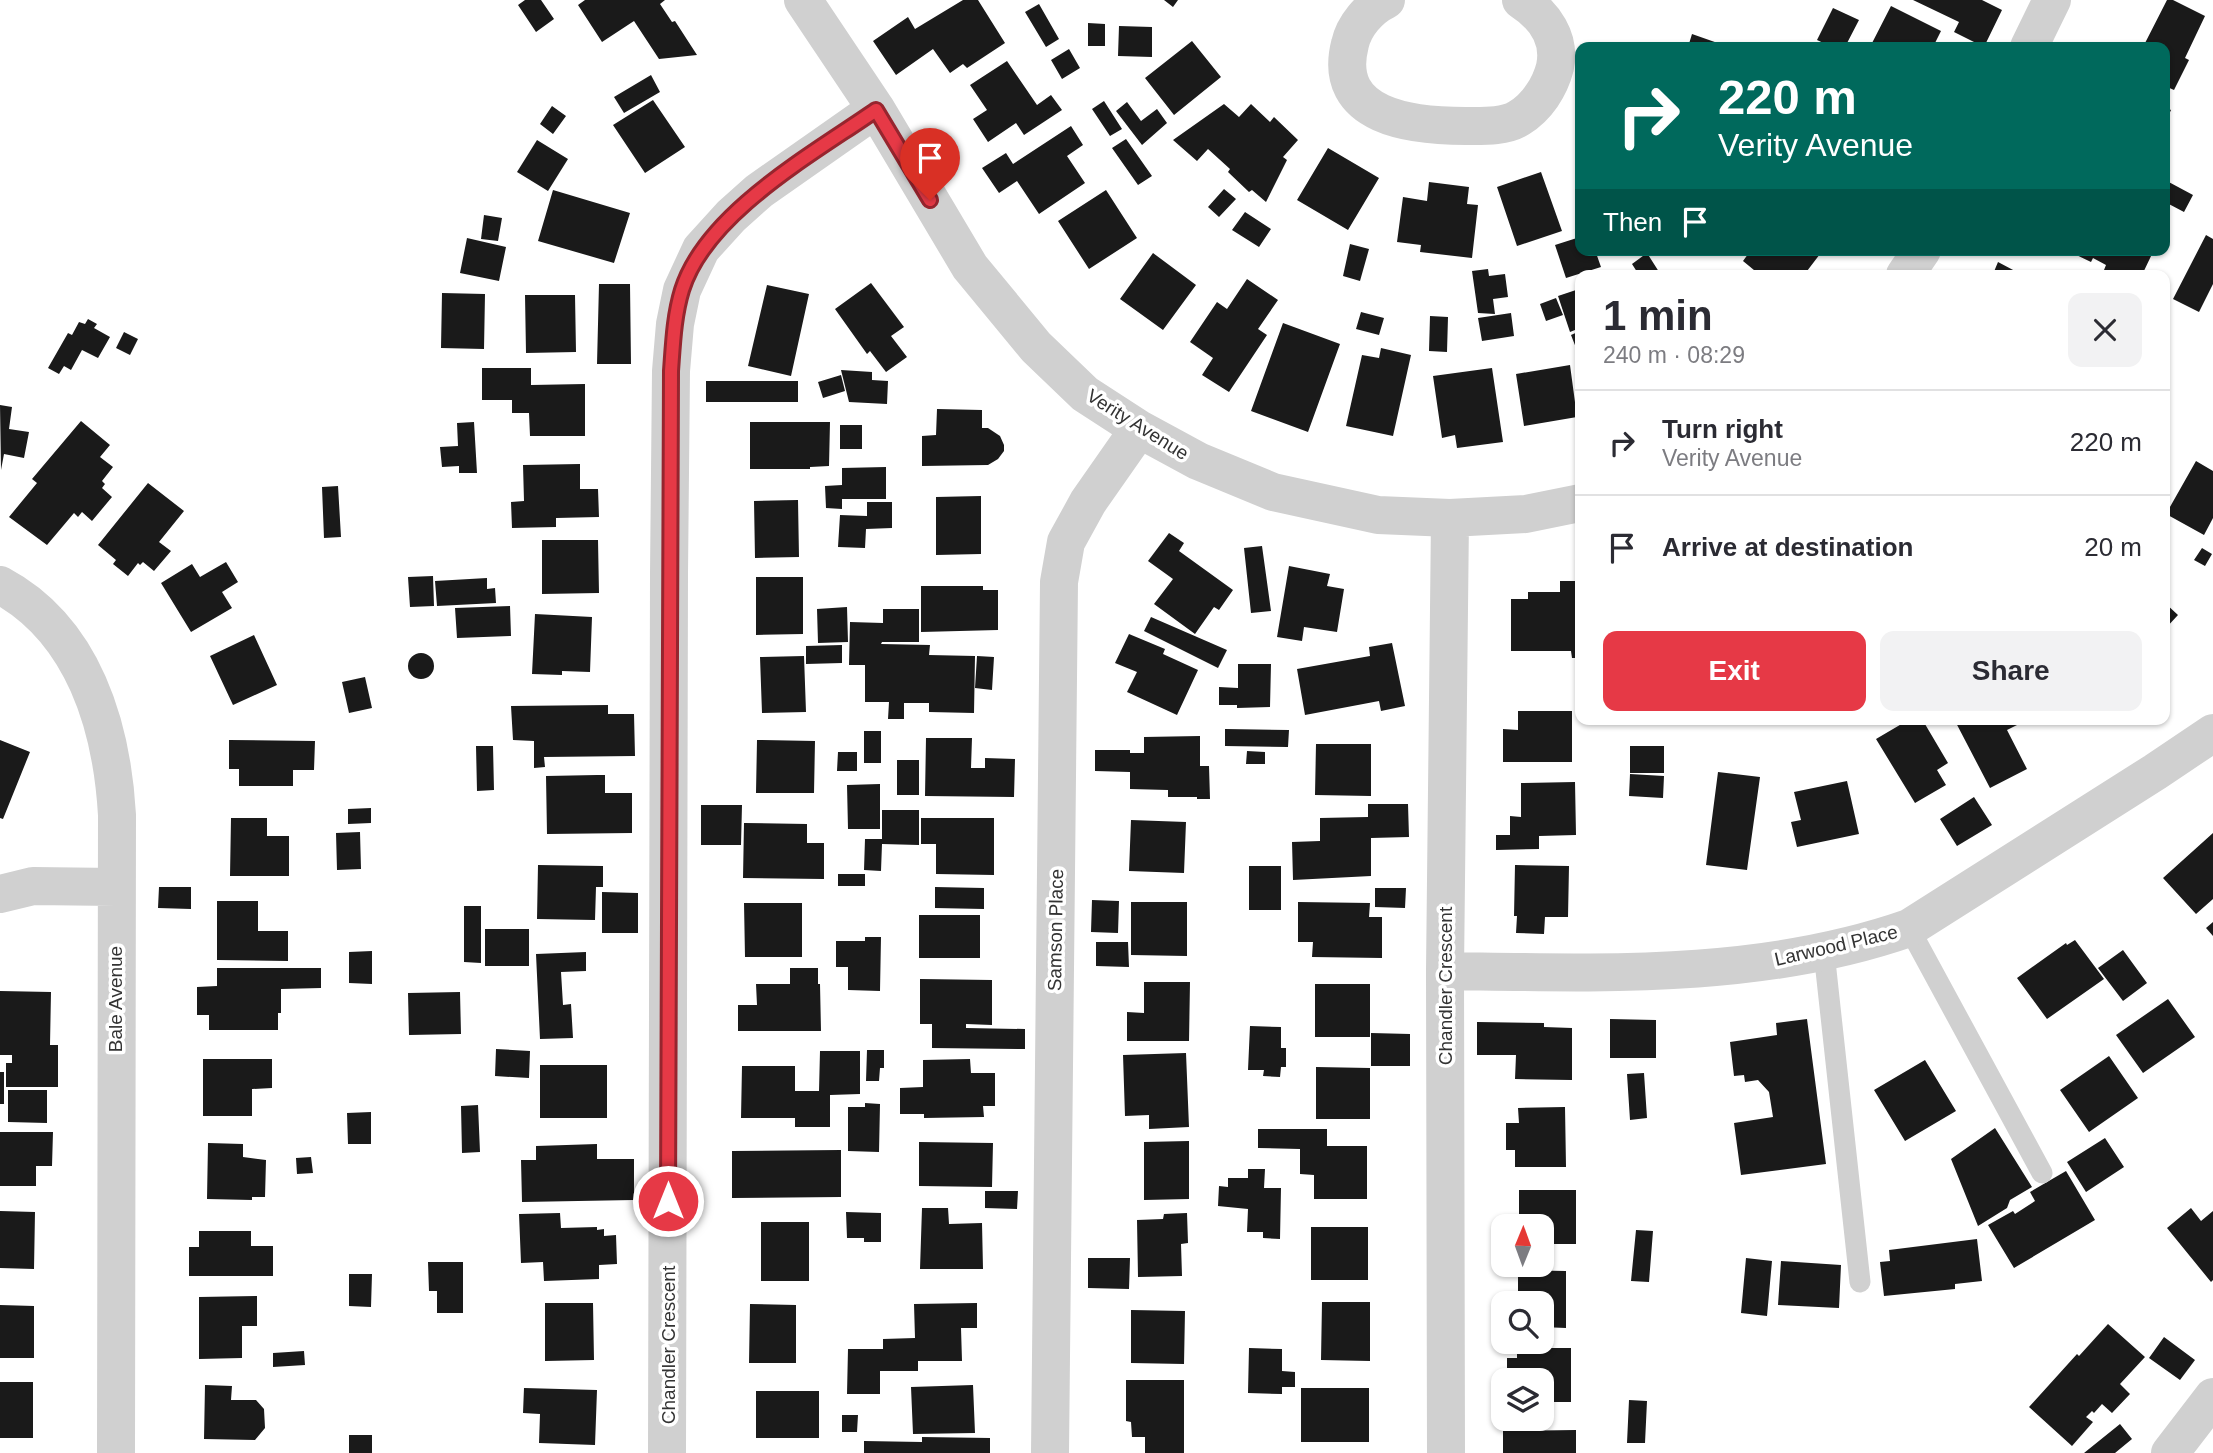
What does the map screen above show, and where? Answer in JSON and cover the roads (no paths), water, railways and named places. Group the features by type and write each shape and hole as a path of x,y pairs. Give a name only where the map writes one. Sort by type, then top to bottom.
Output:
{"street":[{"name":"Verity Avenue","path":"803,0 876,110 970,267 1035,346 1085,394 1139,429 1198,461 1273,492 1378,515 1450,518 1526,514 1575,504"},
{"path":"1386,0 1360,21 1351,40 1345,64 1350,83 1367,105 1386,117 1410,123 1450,126 1491,125 1517,120 1537,103 1550,83 1555,66 1554,37 1534,9 1521,0"},
{"path":"2031,42 2052,0"},
{"name":"Chandler Crescent","path":"667,1453 671,371 675,324 682,290 701,248 731,216 760,191 876,110"},
{"name":"Samson Place","path":"1050,1453 1059,582 1066,542 1088,502 1139,429"},
{"name":"Chandler Crescent","path":"1446,1453 1445,971 1450,518"},
{"name":"Bale Avenue","path":"0,585 38,613 60,638 82,670 97,704 107,737 114,776 117,815 116,1453"},
{"name":"Larwood Place","path":"1445,971 1623,973 1732,966 1870,942 1909,928 2213,733"},
{"path":"0,894 33,886 116,887"},
{"path":"2170,1453 2213,1397"}],"lane":[{"path":"1909,928 2042,1173"},
{"path":"1824,952 1860,1282"}]}
